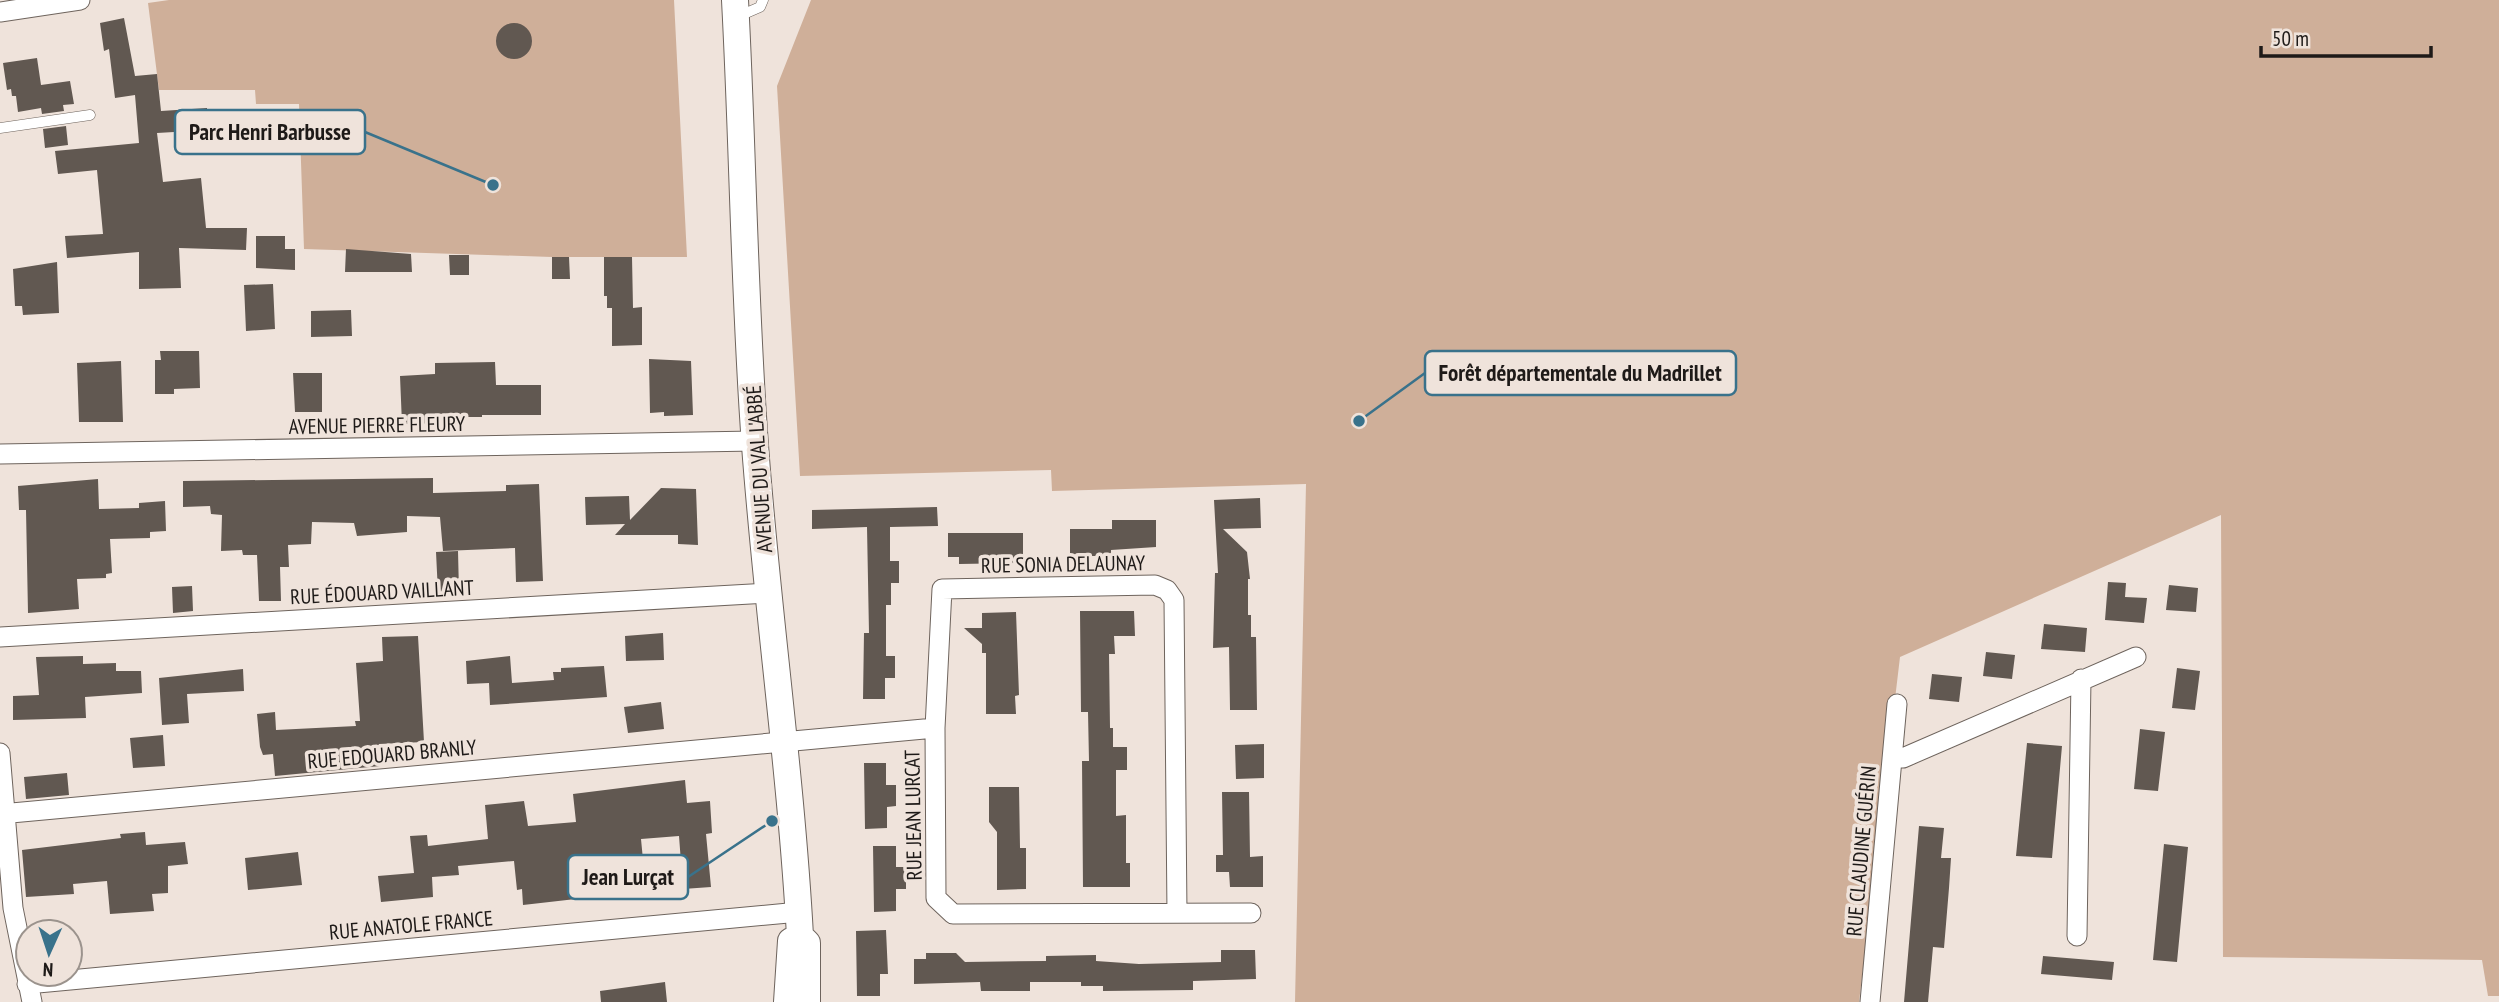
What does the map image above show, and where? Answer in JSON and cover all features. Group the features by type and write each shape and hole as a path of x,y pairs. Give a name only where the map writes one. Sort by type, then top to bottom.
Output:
{"main road":[{"name":"AVENUE DU VAL L'ABBÉ","path":"736,9 755,441 767,593 796,847 799,924 807,943 807,1002"},
{"name":"AVENUE DU VAL L'ABBÉ","path":"788,1002 791,941 799,924"}],"street":[{"path":"0,12 80,0"},
{"name":"AVENUE PIERRE FLEURY","path":"0,454 755,441"},
{"name":"RUE SONIA DELAUNAY","path":"934,728 942,589 1155,585 1167,590 1174,600 1177,913"},
{"name":"RUE ÉDOUARD VAILLANT","path":"0,637 767,593"},
{"path":"1892,758 1903,758 2081,678 2136,657"},
{"path":"2077,936 2081,678"},
{"name":"RUE CLAUDINE GUÉRIN","path":"1870,1002 1897,704"},
{"name":"RUE JEAN LURCAT","path":"785,741 934,728 936,898 953,914 1251,913"},
{"name":"RUE EDOUARD BRANLY","path":"2,813 785,741"},
{"path":"0,753 2,813 13,908 29,993"},
{"name":"RUE ANATOLE FRANCE","path":"29,993 799,924"}],"lane":[{"path":"736,9 760,7 763,0"},
{"path":"0,128 90,115"}],"shaded area":[{"path":"169,0 674,0 687,257 552,257 304,249 299,104 256,104 255,90 159,90 148,3"},
{"path":"811,0 2499,0 2499,996 2488,996 2482,960 2223,957 2221,515 1900,657 1859,1002 1295,1002 1306,484 1052,491 1051,470 800,476 777,86"}],"building":[{"path":"124,18 135,76 157,74 161,111 207,108 208,130 157,133 163,182 201,178 206,228 247,228 246,250 179,248 181,288 139,289 139,252 67,258 65,236 103,234 97,170 58,174 55,151 139,143 135,95 115,98 109,49 104,51 100,23"},
{"path":"514,23 526,29 532,41 526,53 514,59 502,53 496,41 502,29"},
{"path":"37,58 41,85 70,81 74,104 63,105 64,111 42,114 41,108 18,112 16,96 12,96 11,89 7,90 3,63"},
{"path":"66,126 68,145 45,148 43,129"},
{"path":"256,236 285,236 285,249 295,249 295,270 256,268"},
{"path":"346,249 411,254 412,272 345,272"},
{"path":"449,255 469,255 469,275 450,275"},
{"path":"552,257 569,257 570,279 552,279"},
{"path":"604,257 632,257 633,308 642,307 642,345 612,346 612,308 607,308 607,296 604,296"},
{"path":"57,262 59,313 23,315 22,306 15,306 13,269"},
{"path":"273,284 275,329 246,331 244,285"},
{"path":"351,310 352,336 311,337 311,311"},
{"path":"160,351 199,351 200,388 174,389 174,394 155,394 155,360 161,360"},
{"path":"649,359 691,361 693,415 664,416 664,412 650,413"},
{"path":"121,361 123,422 79,422 77,363"},
{"path":"495,362 496,385 541,385 541,415 449,417 449,423 402,424 400,376 435,374 435,363"},
{"path":"293,373 322,373 322,412 295,412"},
{"path":"433,478 433,493 506,491 506,485 539,484 543,581 516,582 515,548 443,551 440,517 407,516 407,532 357,536 354,523 312,522 311,544 288,545 289,567 280,567 281,601 259,601 257,555 243,555 242,550 221,551 222,515 211,514 210,506 183,507 183,481"},
{"path":"98,479 99,509 139,508 139,503 165,501 166,531 150,532 150,538 110,539 112,573 106,574 106,578 77,579 79,609 28,613 26,510 19,510 18,486"},
{"path":"661,488 696,489 698,545 678,544 678,535 615,535 625,524 586,525 585,497 629,496 630,520"},
{"path":"1260,498 1261,528 1223,529 1247,552 1250,579 1248,615 1251,615 1251,637 1256,637 1257,710 1230,710 1229,647 1213,648 1215,573 1218,573 1214,500"},
{"path":"937,507 938,526 890,527 890,561 899,561 899,583 891,583 891,605 886,605 886,656 895,656 895,678 885,678 885,699 863,699 864,633 869,633 867,527 812,529 812,510"},
{"path":"1112,520 1156,520 1156,547 1111,550 1111,556 1070,556 1070,529 1112,529"},
{"path":"948,533 1023,533 1023,563 959,564 959,557 948,557"},
{"path":"458,551 459,592 438,593 436,552"},
{"path":"2108,582 2126,583 2125,597 2147,598 2144,623 2105,620"},
{"path":"2169,585 2198,588 2196,612 2166,610"},
{"path":"192,586 193,611 173,613 172,587"},
{"path":"1080,611 1134,611 1135,636 1114,636 1115,654 1109,654 1110,728 1113,728 1113,747 1127,747 1127,770 1116,770 1116,816 1126,815 1126,863 1130,863 1130,887 1083,887 1082,761 1089,761 1088,712 1081,712"},
{"path":"1016,612 1019,695 1015,696 1016,714 986,714 986,653 982,653 982,644 964,628 982,628 982,613"},
{"path":"2044,624 2087,628 2085,652 2041,649"},
{"path":"663,633 664,660 626,661 625,636"},
{"path":"418,636 424,742 379,744 380,766 275,776 273,754 263,755 260,747 257,714 275,712 276,730 356,726 355,721 360,721 356,663 383,661 382,637"},
{"path":"1986,652 2015,655 2012,679 1983,676"},
{"path":"83,656 83,664 116,663 116,671 141,671 142,693 85,697 86,718 13,720 13,696 39,695 36,657"},
{"path":"510,656 512,683 554,680 553,672 561,672 561,668 604,666 607,697 490,705 489,683 467,684 466,661"},
{"path":"2177,668 2200,671 2195,710 2172,708"},
{"path":"243,669 244,691 187,694 189,723 162,725 159,678"},
{"path":"1932,674 1962,677 1959,702 1929,699"},
{"path":"661,702 664,729 628,733 624,707"},
{"path":"2140,729 2165,732 2158,791 2134,789"},
{"path":"163,735 165,766 133,768 130,738"},
{"path":"2027,743 2062,746 2052,858 2016,856"},
{"path":"1264,744 1264,778 1236,779 1235,745"},
{"path":"864,763 886,763 886,785 896,785 896,806 887,807 887,828 865,829"},
{"path":"67,773 69,795 26,799 24,777"},
{"path":"685,780 687,803 710,801 712,833 706,834 711,887 683,889 679,836 641,839 646,891 523,905 522,889 517,890 514,861 458,866 459,875 432,877 433,897 381,902 378,876 414,873 410,836 427,835 428,846 488,839 485,805 524,801 528,826 576,822 573,794"},
{"path":"989,787 1019,787 1020,848 1026,848 1026,889 997,890 997,832 989,822"},
{"path":"1222,792 1249,792 1250,857 1263,856 1263,887 1230,887 1229,872 1216,872 1216,855 1223,855"},
{"path":"1919,826 1944,828 1941,858 1951,858 1944,948 1933,947 1928,1002 1904,1002"},
{"path":"145,832 146,845 185,842 188,864 168,866 168,893 152,894 154,911 110,914 107,881 73,884 74,894 26,897 22,850 121,838 120,834"},
{"path":"2164,844 2188,847 2177,962 2153,960"},
{"path":"873,846 896,846 896,867 906,867 906,889 896,889 896,911 874,912"},
{"path":"298,852 302,885 248,890 245,858"},
{"path":"886,930 888,974 880,974 880,996 857,996 856,931"},
{"path":"1221,950 1255,950 1256,979 1193,981 1193,990 1103,991 1103,986 1081,986 1081,982 1030,982 1030,991 981,991 980,982 914,984 914,959 926,959 926,953 956,953 965,962 1046,961 1046,956 1096,955 1096,961 1139,964 1221,962"},
{"path":"2043,956 2114,962 2112,980 2041,974"},
{"path":"665,982 667,1002 601,1002 600,991"}],"place":[{"name":"Parc Henri Barbusse","path":"493,185"},
{"name":"Forêt départementale du Madrillet","path":"1359,421"},
{"name":"Jean Lurçat","path":"772,821"}]}
